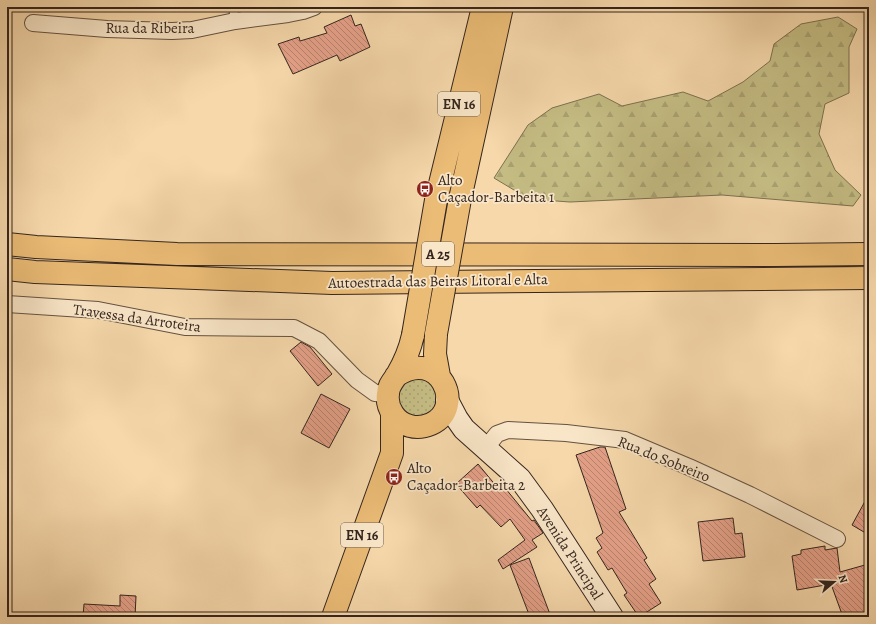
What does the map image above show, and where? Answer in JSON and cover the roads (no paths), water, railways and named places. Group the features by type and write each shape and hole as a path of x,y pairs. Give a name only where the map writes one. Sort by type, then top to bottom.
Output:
{"main road":[{"name":"EN 16","path":"333,617 392,453 392,394 413,335 436,200 482,7"},
{"name":"EN 16","path":"392,453 420,427 440,419 445,411 447,391 439,376 435,354 436,334 460,199 502,7"},
{"name":"Autoestrada das Beiras Litoral e Alta","path":"7,244 36,247 177,254 869,254"},
{"name":"Autoestrada das Beiras Litoral e Alta","path":"7,269 35,272 332,282 869,278"},
{"path":"420,427 406,425 398,420 392,394 404,371 413,368 422,368 439,376"},
{"name":"Avenida Principal","path":"447,400 456,419 464,429 520,479 542,509 612,617"},
{"name":"Avenida Principal","path":"420,427 451,430 463,434 480,444"}],"street":[{"name":"Rua da Ribeira","path":"33,23 107,29 172,31 192,30 234,14 272,11 303,11 314,7"},
{"name":"Travessa da Arroteira","path":"7,304 98,310 184,327 294,328 319,341 356,380 375,393 392,394"},
{"name":"Rua do Sobreiro","path":"480,444 508,430 566,433 625,440 696,470 837,538"}],"place":[{"name":"Alto Caçador-Barbeita 1","path":"425,189"},
{"name":"Alto Caçador-Barbeita 2","path":"394,477"}]}
